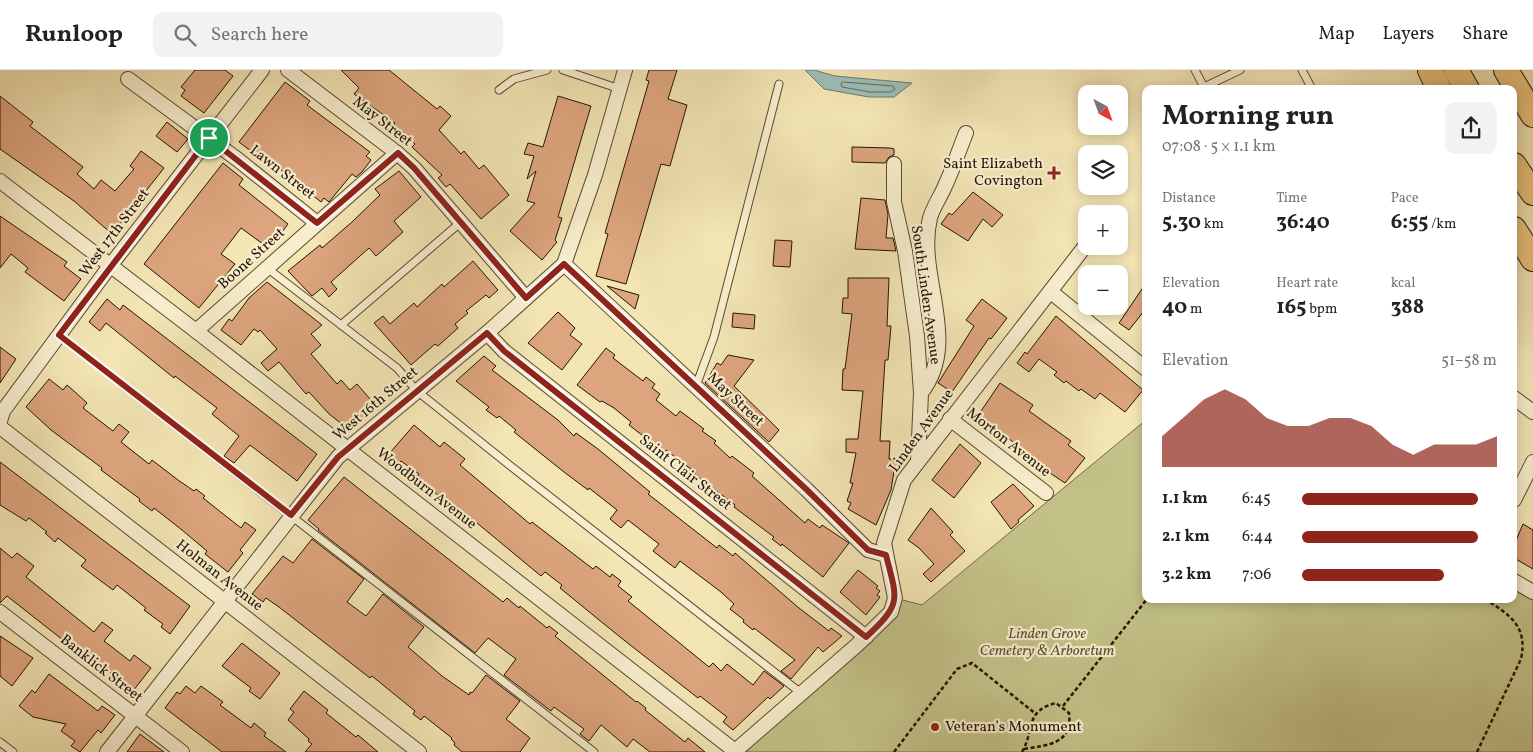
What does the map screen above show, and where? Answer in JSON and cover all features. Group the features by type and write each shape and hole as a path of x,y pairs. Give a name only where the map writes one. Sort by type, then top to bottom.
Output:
{"highway":[{"path":"1430,70 1436,85"},
{"path":"1456,70 1465,85"},
{"path":"1506,70 1515,85"},
{"path":"1517,88 1533,115"},
{"path":"1517,169 1533,193"},
{"path":"1517,234 1533,258"}],"street":[{"name":"West 17th Street","path":"0,421 3,411 110,266 262,70"},
{"name":"May Street","path":"288,70 398,153 414,168 526,298"},
{"name":"West 16th Street","path":"107,752 224,600 338,457 487,333 564,264 595,175 625,70"},
{"name":"Lawn Street","path":"128,79 209,138 317,223"},
{"path":"921,393 931,381 937,360 938,343 938,317 929,260 930,217 946,184 966,133"},
{"name":"Boone Street","path":"196,331 398,153"},
{"name":"South Linden Avenue","path":"894,164 894,202 906,260 921,393 918,462"},
{"name":"Woodburn Avenue","path":"0,181 348,449 734,752"},
{"name":"Linden Avenue","path":"734,752 866,637 891,612 895,598 884,543 904,480 1079,255"},
{"name":"May Street","path":"564,264 696,386 868,550 886,555"},
{"path":"1051,292 1142,366"},
{"name":"Saint Clair Street","path":"487,333 512,357 866,637"},
{"path":"1517,400 1533,412"},
{"name":"Morton Avenue","path":"950,419 1046,493"},
{"name":"Holman Avenue","path":"0,427 419,752"},
{"path":"1517,494 1533,462"},
{"path":"1517,583 1533,592"},
{"name":"Banklick Street","path":"0,612 182,752"}],"lane":[{"path":"499,90 514,79 547,70"},
{"path":"563,70 620,89"},
{"path":"1195,70 1203,85"},
{"path":"1211,85 1240,70"},
{"path":"1302,70 1310,85"},
{"path":"696,386 714,337 779,84"},
{"path":"341,325 461,222"},
{"path":"267,268 397,368 417,391 801,693"},
{"path":"59,335 594,752"},
{"path":"0,742 13,752"}],"path":[{"path":"1063,706 1144,603"},
{"path":"1478,752 1521,659 1524,646 1519,627 1505,612 1491,603"},
{"path":"894,752 957,669 972,663 982,669 1036,714"},
{"path":"1056,703 1063,706 1069,713 1070,722 1062,738 1049,745 1023,750 1032,720 1036,714 1044,706 1056,703"}],"green space":[{"name":"Linden Grove Cemetery & Arboretum","path":"1142,423 1142,603 1517,603 1517,583 1533,592 1533,752 734,752 801,693 895,598 922,605"}],"water":[{"path":"805,70 814,70 835,76 912,83 894,97 869,97 824,89"}],"building":[{"path":"195,70 225,70 233,76 204,113 181,96 185,90 181,87"},
{"path":"341,70 389,70 437,109 440,106 451,116 439,130 461,154 464,151 479,169 484,165 509,195 481,219 450,184 446,187 438,178 442,175 412,147 415,144 393,126 395,123 354,94 359,88"},
{"path":"649,70 677,70 668,99 687,105 670,166 661,164 626,284 596,276 608,234 605,233 649,81 646,80"},
{"path":"285,82 310,101 307,105 370,152 366,156 371,160 362,172 356,177 352,174 329,202 324,198 321,202 266,158 264,161 239,142"},
{"path":"0,96 33,122 30,126 83,167 77,174 94,189 101,180 115,191 134,169 130,166 141,151 164,168 112,234 74,201 0,149"},
{"path":"558,96 591,106 558,217 562,218 555,240 557,242 542,260 510,231 535,203 527,201 536,171 527,179 534,156 524,154 528,143 543,147"},
{"path":"167,122 188,139 177,152 156,136"},
{"path":"852,147 890,148 894,149 894,155 889,157 885,163 852,162"},
{"path":"223,163 243,179 239,185 288,224 271,247 265,242 263,244 241,228 221,254 235,264 199,308 144,264"},
{"path":"399,171 421,197 394,221 403,232 376,256 369,248 331,282 337,289 329,297 322,288 312,296 288,271 320,245 322,248 352,222 380,195 375,189"},
{"path":"973,192 1003,215 992,227 983,219 968,241 941,224 949,213 952,215"},
{"path":"861,198 885,200 888,214 886,238 893,238 896,251 855,249"},
{"path":"0,216 67,262 64,266 81,279 64,301 25,272 28,268 11,254 0,268"},
{"path":"775,240 792,241 790,267 773,266"},
{"path":"473,261 498,290 489,298 486,295 466,311 468,313 455,324 458,328 438,346 435,344 411,365 374,323 383,316 390,324 414,303 417,307 442,284 444,287"},
{"path":"848,278 889,278 887,326 891,326 888,360 885,360 880,441 890,441 889,459 897,459 891,490 876,525 848,509 851,503 847,501 853,483 850,483 856,453 846,452 846,439 858,439 863,391 842,390 843,369 845,369 852,314 842,313 843,298 848,298"},
{"path":"267,282 322,325 311,334 321,345 311,354 337,384 341,380 350,390 357,384 377,407 351,431 329,414 309,392 306,394 279,362 268,371 261,363 277,349 260,330 258,332 254,329 241,345 221,330 229,319 232,321 249,298"},
{"path":"607,286 639,295 635,309"},
{"path":"1142,289 1142,314 1129,330 1119,323 1124,315 1128,315 1128,310"},
{"path":"107,299 120,310 123,305 317,454 297,481 250,445 234,463 224,456 239,436 212,414 217,408 175,376 174,378 106,323 100,331 89,322"},
{"path":"982,299 1007,318 991,339 989,338 952,392 938,383 974,326 966,320"},
{"path":"558,312 575,328 570,335 582,344 562,370 528,343"},
{"path":"733,313 755,315 754,329 732,327"},
{"path":"1056,316 1142,389 1142,391 1125,412 1100,393 1095,399 1081,389 1079,391 1066,381 1064,383 1054,375 1057,372 1039,359 1029,372 1017,363 1025,352 1027,354"},
{"path":"0,347 16,359 0,383"},
{"path":"606,348 615,355 613,358 643,381 646,377 655,384 652,388 660,394 656,400 676,416 680,411 704,429 702,431 716,441 714,443 730,458 732,456 754,473 752,476 805,523 808,519 820,528 822,525 849,543 823,577 782,544 781,546 772,539 774,537 734,507 735,505 714,489 711,493 703,486 705,483 696,473 666,450 665,453 629,425 631,422 614,408 602,401 600,402 577,385"},
{"path":"728,355 754,360 734,386 779,430 769,442 705,383 717,363 721,365"},
{"path":"484,356 496,366 492,370 558,420 574,436 576,433 598,449 650,492 648,494 717,548 719,545 733,556 735,553 799,608 829,631 831,628 842,636 823,652 818,647 791,679 781,671 795,660 754,628 753,630 743,622 744,620 730,609 734,604 721,592 680,561 675,568 653,551 659,544 628,520 621,528 610,519 617,510 589,488 588,490 564,472 514,432 516,430 499,416 497,418 486,410 489,407 456,381"},
{"path":"49,379 63,390 67,385 87,403 83,408 113,431 119,424 129,432 121,442 149,464 152,460 194,491 196,489 205,496 203,498 241,528 245,522 256,530 240,550 243,553 228,572 205,554 207,551 182,530 154,508 152,511 139,501 140,499 51,430 26,407"},
{"path":"1000,383 1033,405 1029,411 1071,441 1068,445 1085,458 1065,483 1038,465 1039,463 1008,438 995,430 992,433 975,420"},
{"path":"414,425 440,447 444,442 465,459 460,465 530,524 532,522 593,569 596,566 610,577 612,574 621,581 618,586 632,597 628,601 709,667 713,663 721,671 727,664 753,685 764,671 784,686 770,699 768,697 733,730 723,722 727,717 700,696 698,698 620,637 560,588 562,585 545,572 541,576 477,523 440,497 417,477 419,474 401,461 399,463 388,455"},
{"path":"960,444 981,463 954,498 932,480"},
{"path":"0,462 190,606 170,634 161,627 163,624 144,610 146,608 117,585 113,590 81,566 86,560 58,538 55,542 45,533 47,532 29,518 26,521 0,505"},
{"path":"344,477 503,602 507,598 547,628 549,626 558,633 555,636 646,708 645,710 685,742 688,738 705,752 650,752 633,739 627,747 601,725 589,741 580,734 584,729 554,707 551,711 504,675 516,659 488,638 475,653 318,530 308,520"},
{"path":"1013,484 1034,506 1011,529 991,502"},
{"path":"931,508 953,532 950,535 965,551 931,582 923,574 934,564 919,548 908,540"},
{"path":"1523,524 1533,530 1533,569 1517,560 1517,538"},
{"path":"312,539 364,579 347,602 366,616 383,594 424,627 408,647 442,676 469,695 486,675 520,701 506,719 530,738 520,752 462,752 454,745 455,743 452,738 424,716 421,720 413,714 415,711 372,676 370,678 266,598 263,602 252,594 283,556 293,563"},
{"path":"0,548 12,558 17,553 34,566 26,577 94,632 102,622 113,630 104,641 130,661 134,655 151,668 133,691 71,640 68,644 7,596 0,603"},
{"path":"858,570 878,586 876,588 880,591 877,595 880,597 866,615 840,592"},
{"path":"0,636 33,658 12,686 0,676"},
{"path":"242,643 280,673 260,699 249,691 251,688 222,666"},
{"path":"49,674 98,711 102,706 115,715 101,733 98,730 80,752 71,746 75,741 61,731 66,724 33,717 19,706 32,690 35,693"},
{"path":"186,686 195,693 201,686 223,702 220,705 251,728 254,723 266,733 264,736 286,752 222,752 165,708 177,692 180,694"},
{"path":"304,691 328,710 326,713 356,737 358,735 378,752 305,752 312,744 288,720 294,712 290,709"},
{"path":"140,734 164,752 127,752"}],"place":[{"name":"Saint Elizabeth Covington","path":"1054,173"},
{"name":"Veteran’s Monument","path":"935,727"}],"route":[{"path":"209,138 317,223 398,153 414,168 526,298 564,264 806,489 868,550 886,555 895,598 891,612 866,637 822,600 665,479 504,351 487,333 338,457 291,515 59,335 209,138"}]}
